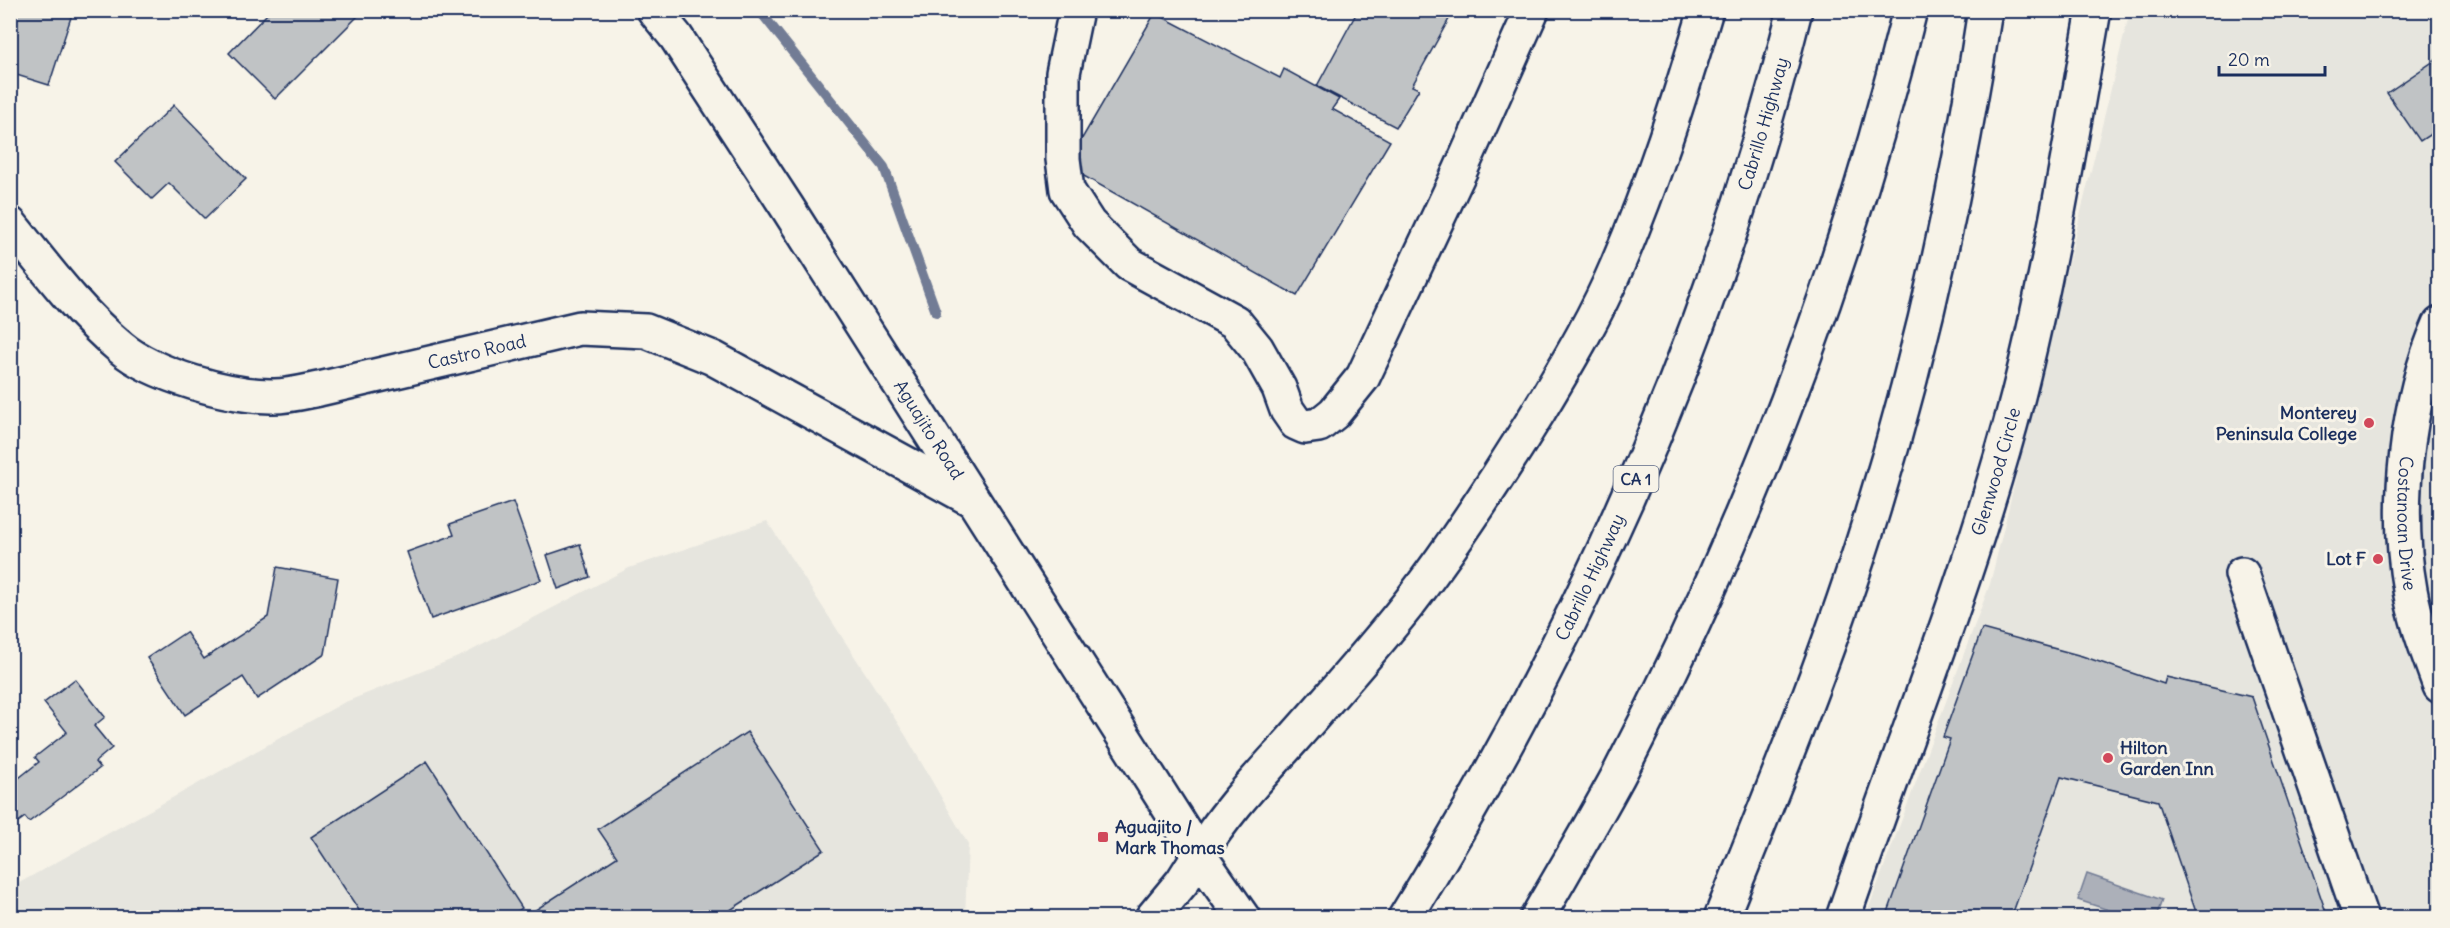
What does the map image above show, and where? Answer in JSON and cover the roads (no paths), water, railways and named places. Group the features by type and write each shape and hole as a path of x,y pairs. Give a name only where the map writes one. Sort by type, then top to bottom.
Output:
{"main road":[{"name":"Aguajito Road","path":"654,10 676,37 774,187 1199,855 1243,918"},
{"path":"1076,10 1064,73 1063,159 1067,190 1089,224 1129,264 1235,322 1257,349 1279,388 1287,410 1296,423 1305,427 1319,425 1334,413 1363,377 1460,171 1532,10"},
{"path":"1152,918 1182,882 1212,834 1240,798 1362,661 1411,601 1487,492 1549,394 1603,296 1642,205 1678,104 1706,10"},
{"name":"Cabrillo Highway","path":"1405,918 1462,823 1536,688 1635,480 1686,356 1720,261 1767,112 1795,10"},
{"path":"1537,918 1617,777 1646,720 1685,641 1750,496 1806,350 1850,222 1880,126 1910,10"},
{"path":"1721,918 1819,670 1882,482 1915,365 1943,243 1967,121 1985,10"},
{"name":"Glenwood Circle","path":"1843,918 1953,606 2018,397 2066,165 2094,10"},
{"name":"Castro Road","path":"10,225 85,314 122,349 162,371 213,389 246,395 275,396 319,389 580,328 646,331 713,358 970,498"},
{"name":"Costanoan Drive","path":"2439,324 2430,345 2413,410 2404,529 2410,589 2422,637 2439,686"},
{"path":"2242,574 2361,918"}],"waterway":[{"path":"759,10 884,167 936,312"}],"place":[{"name":"Monterey Peninsula College","path":"2369,423"},
{"name":"Lot F","path":"2378,559"},
{"name":"Hilton Garden Inn","path":"2108,758"},
{"name":"Aguajito / Mark Thomas","path":"1103,837"}]}
